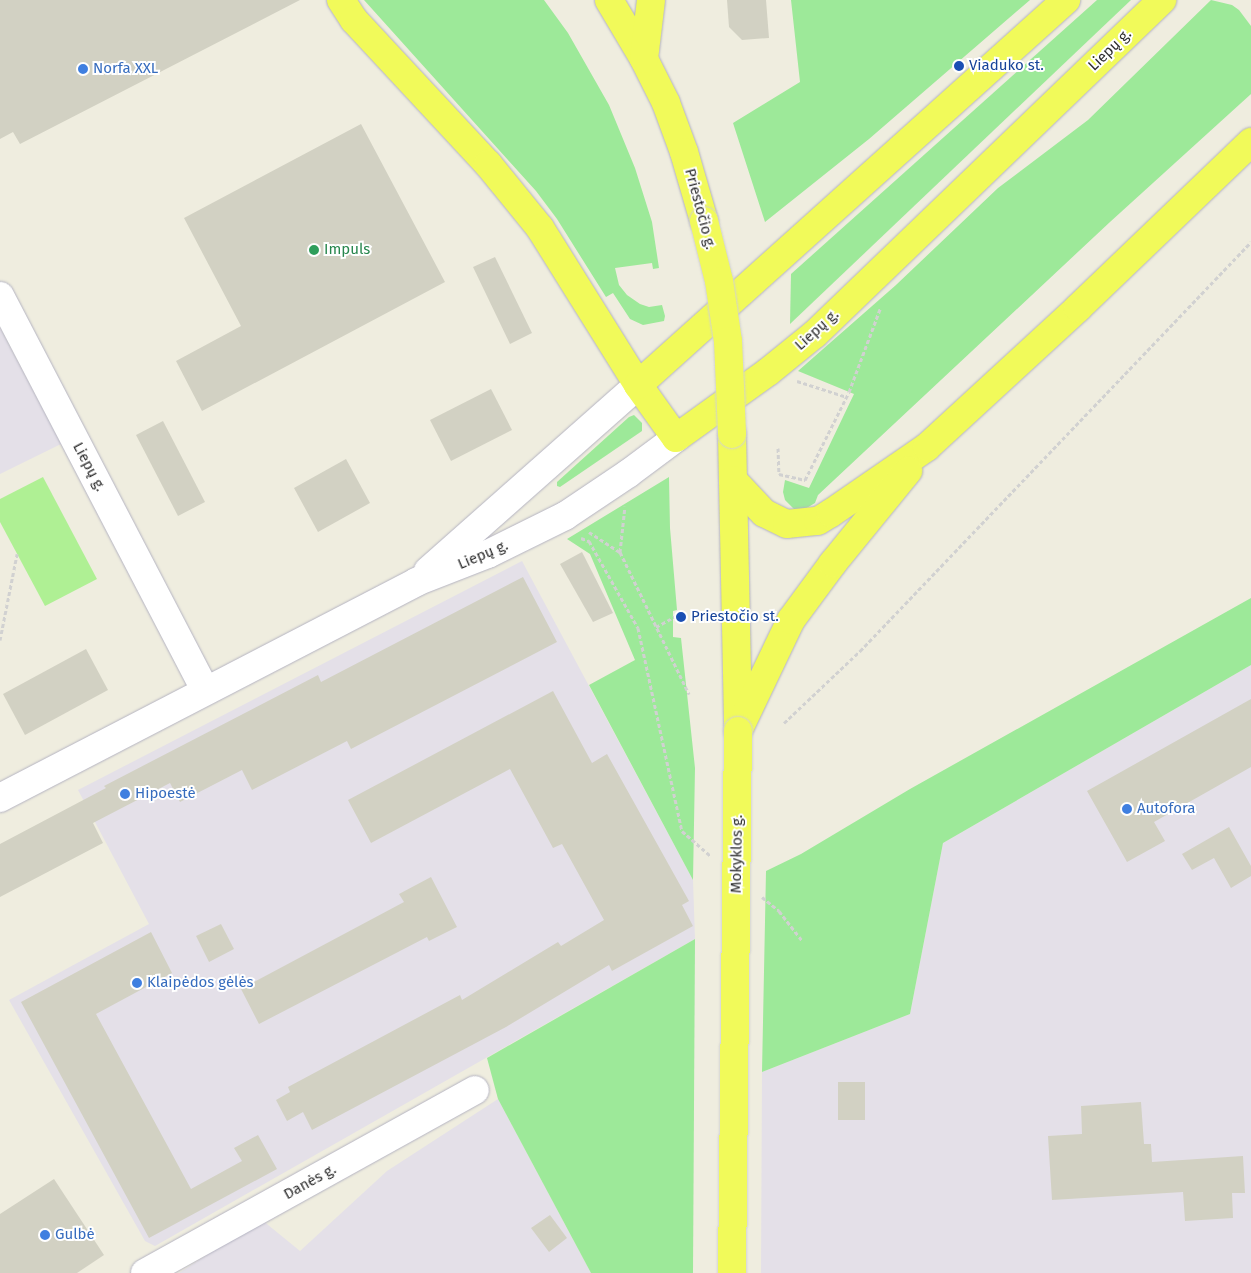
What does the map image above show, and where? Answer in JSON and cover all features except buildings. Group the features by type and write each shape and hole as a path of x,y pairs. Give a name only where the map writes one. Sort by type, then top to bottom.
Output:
{"main road":[{"path":"342,0 354,20 488,164 540,228 638,385 676,438"},
{"name":"Priestočio g.","path":"609,0 644,59 666,103 681,144 704,221 719,281 728,341 732,385 732,434"},
{"path":"644,59 651,0"},
{"name":"Liepų g.","path":"416,582 1066,0"},
{"name":"Liepų g.","path":"0,798 416,582 488,554 556,521 629,473 768,372 815,334 1162,0"},
{"path":"733,480 764,513 787,524 818,521 927,446 1078,308 1251,142"},
{"name":"Liepų g.","path":"0,296 206,691"},
{"name":"Mokyklos g.","path":"732,434 738,731 732,1273"},
{"path":"738,731 791,620 833,563 927,446"},
{"name":"Danės g.","path":"145,1273 475,1090"}],"path":[{"path":"784,724 860,651 1251,242"},
{"path":"778,448 779,474 805,480 847,397 882,304"},
{"path":"768,372 847,397"},
{"path":"629,473 620,552 688,694"},
{"path":"556,521 620,552"},
{"path":"556,521 588,541 638,628 652,703 682,831 712,856"},
{"path":"0,640 17,554"},
{"path":"656,626 683,612"},
{"path":"756,892 779,911 802,940"}],"shaded area":[{"path":"0,328 61,444 0,474"},
{"path":"522,561 693,880 695,939 155,1246 145,1241 9,1000 149,924 78,790"},
{"path":"1251,665 1251,1273 761,1273 762,1072 910,1014 943,843"},
{"path":"498,1099 591,1273 179,1273 262,1220 300,1251 387,1171"}],"green space":[{"path":"364,0 544,0 568,33 609,105 635,168 652,222 659,268 653,269 652,263 615,268 619,285 627,295 640,304 649,307 662,305 665,316 664,321 643,325 630,319 613,293 606,297 557,219 536,191"},
{"path":"791,0 1030,0 869,139 765,222 733,123 800,82"},
{"path":"1097,0 1131,0 790,324 791,274"},
{"path":"1211,0 1232,5 1239,10 1251,26 1251,94 1110,222 818,495 815,503 805,509 794,509 785,500 783,492 785,480 809,488 854,394 798,371 896,285 998,188 1088,120"},
{"path":"634,415 642,423 642,431 560,487 557,486 557,482 629,417"},
{"path":"43,477 97,579 45,606 0,522 0,499"},
{"path":"669,477 670,528 677,610 673,611 673,637 681,638 695,768 693,880 589,685 635,660 590,554 567,539"},
{"path":"1251,598 1251,665 943,843 910,1014 762,1072 766,871 801,854 910,789"},
{"path":"695,939 693,1273 591,1273 498,1099 487,1058"}],"place":[{"name":"Viaduko st.","path":"959,66"},
{"name":"Norfa XXL","path":"83,69"},
{"name":"Impuls","path":"314,250"},
{"name":"Priestočio st.","path":"681,617"},
{"name":"Hipoestė","path":"125,794"},
{"name":"Autofora","path":"1127,809"},
{"name":"Klaipėdos gėlės","path":"137,983"},
{"name":"Gulbė","path":"45,1235"}]}
